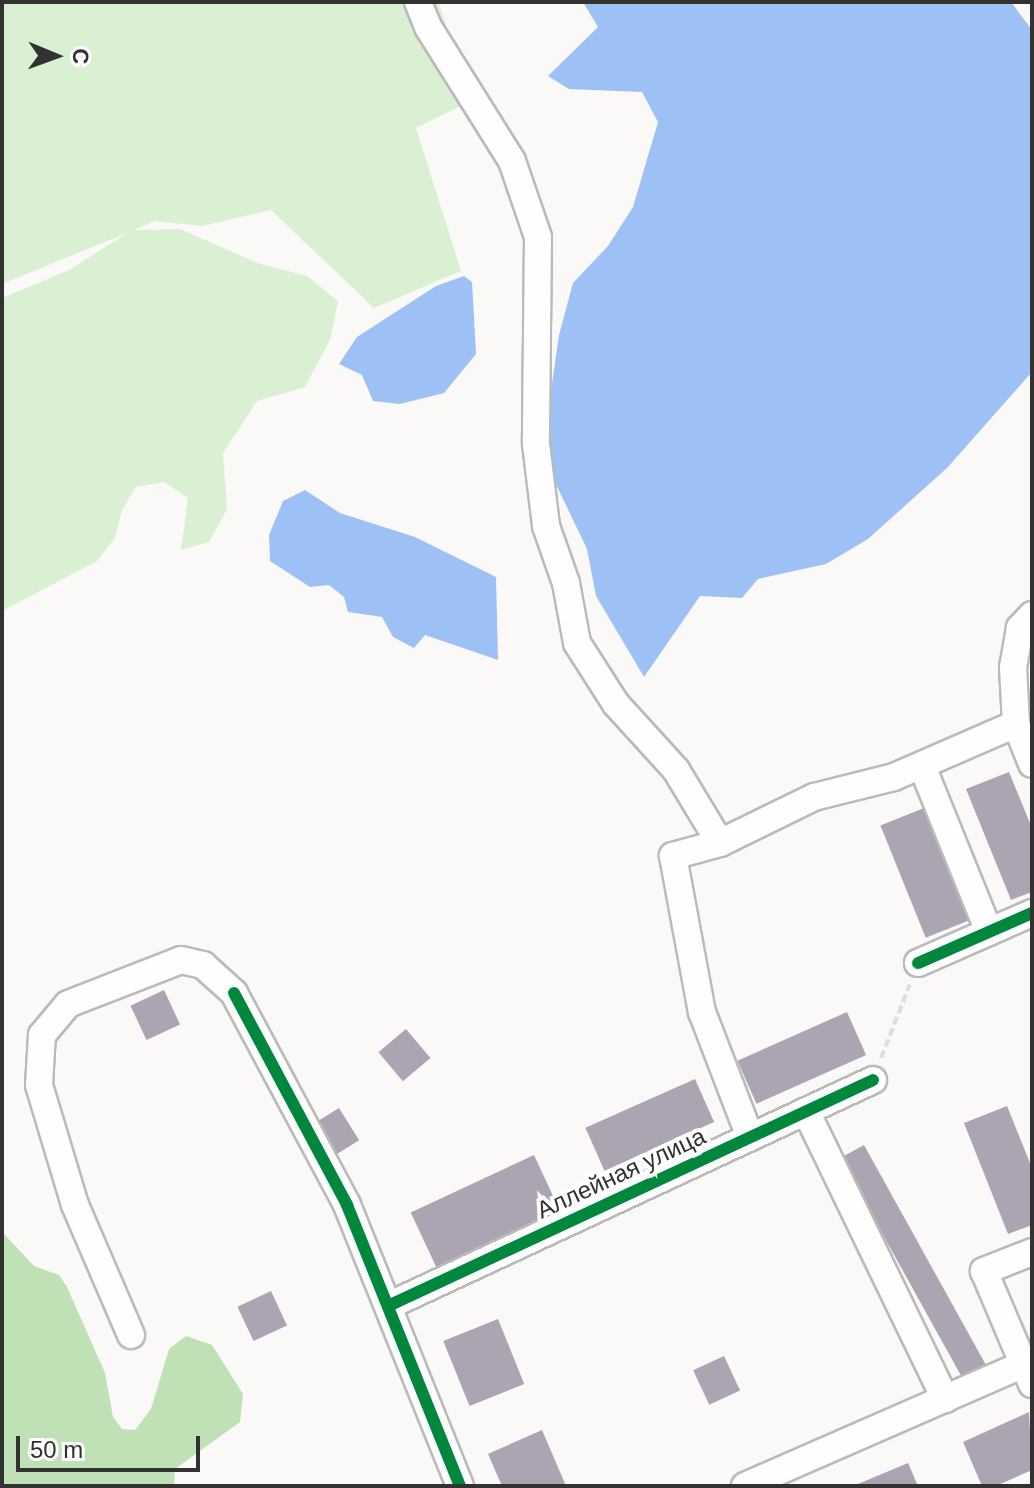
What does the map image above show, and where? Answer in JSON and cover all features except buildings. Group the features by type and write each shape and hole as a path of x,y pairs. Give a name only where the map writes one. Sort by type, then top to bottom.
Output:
{"street":[{"path":"418,2 428,27 512,161 538,237 536,444 546,526 566,583 577,643 616,704 676,770 720,843"},
{"path":"1032,615 1020,628 1013,667 1016,724 1032,764"},
{"path":"750,1137 702,1012 673,856 720,843 814,797 922,766 1016,724"},
{"path":"922,766 989,932"},
{"path":"918,963 1032,913"},
{"path":"131,1335 75,1205 39,1085 42,1035 68,1004 181,960 203,965 234,993 347,1205 460,1486"},
{"name":"Аллейная улица","path":"388,1306 873,1080"},
{"path":"806,1111 945,1399"},
{"path":"745,1486 945,1399 1028,1374 984,1271 1032,1252"}],"path":[{"path":"873,1080 918,963"}],"green space":[{"path":"2,2 438,2 473,100 416,128 461,271 374,308 271,210 202,226 155,221 134,230 180,229 260,264 307,276 338,301 330,340 305,387 257,401 223,453 227,509 209,542 181,550 188,498 164,482 136,487 122,510 115,538 97,561 2,611 2,298 71,269 127,233 2,284"},
{"path":"2,1232 34,1266 59,1275 67,1287 105,1373 113,1417 122,1429 135,1430 151,1409 169,1349 186,1336 212,1345 243,1394 240,1422 175,1469 174,1486 2,1486"}],"water":[{"path":"583,2 1011,2 1032,30 1032,372 947,468 868,539 826,564 758,579 742,598 700,596 644,677 596,596 587,549 552,476 546,425 559,335 573,283 608,246 633,207 658,122 642,92 569,89 548,76 598,27"},
{"path":"464,276 472,282 476,354 444,393 400,404 373,401 362,375 339,364 357,337 436,286"},
{"path":"305,490 340,513 415,537 496,577 498,660 425,635 414,648 393,637 382,617 348,612 344,597 329,585 310,587 270,561 269,535 283,501"}],"cycle path":[{"path":"918,963 1032,913"},
{"path":"234,993 347,1205 460,1486"},
{"path":"388,1306 873,1080"}]}
